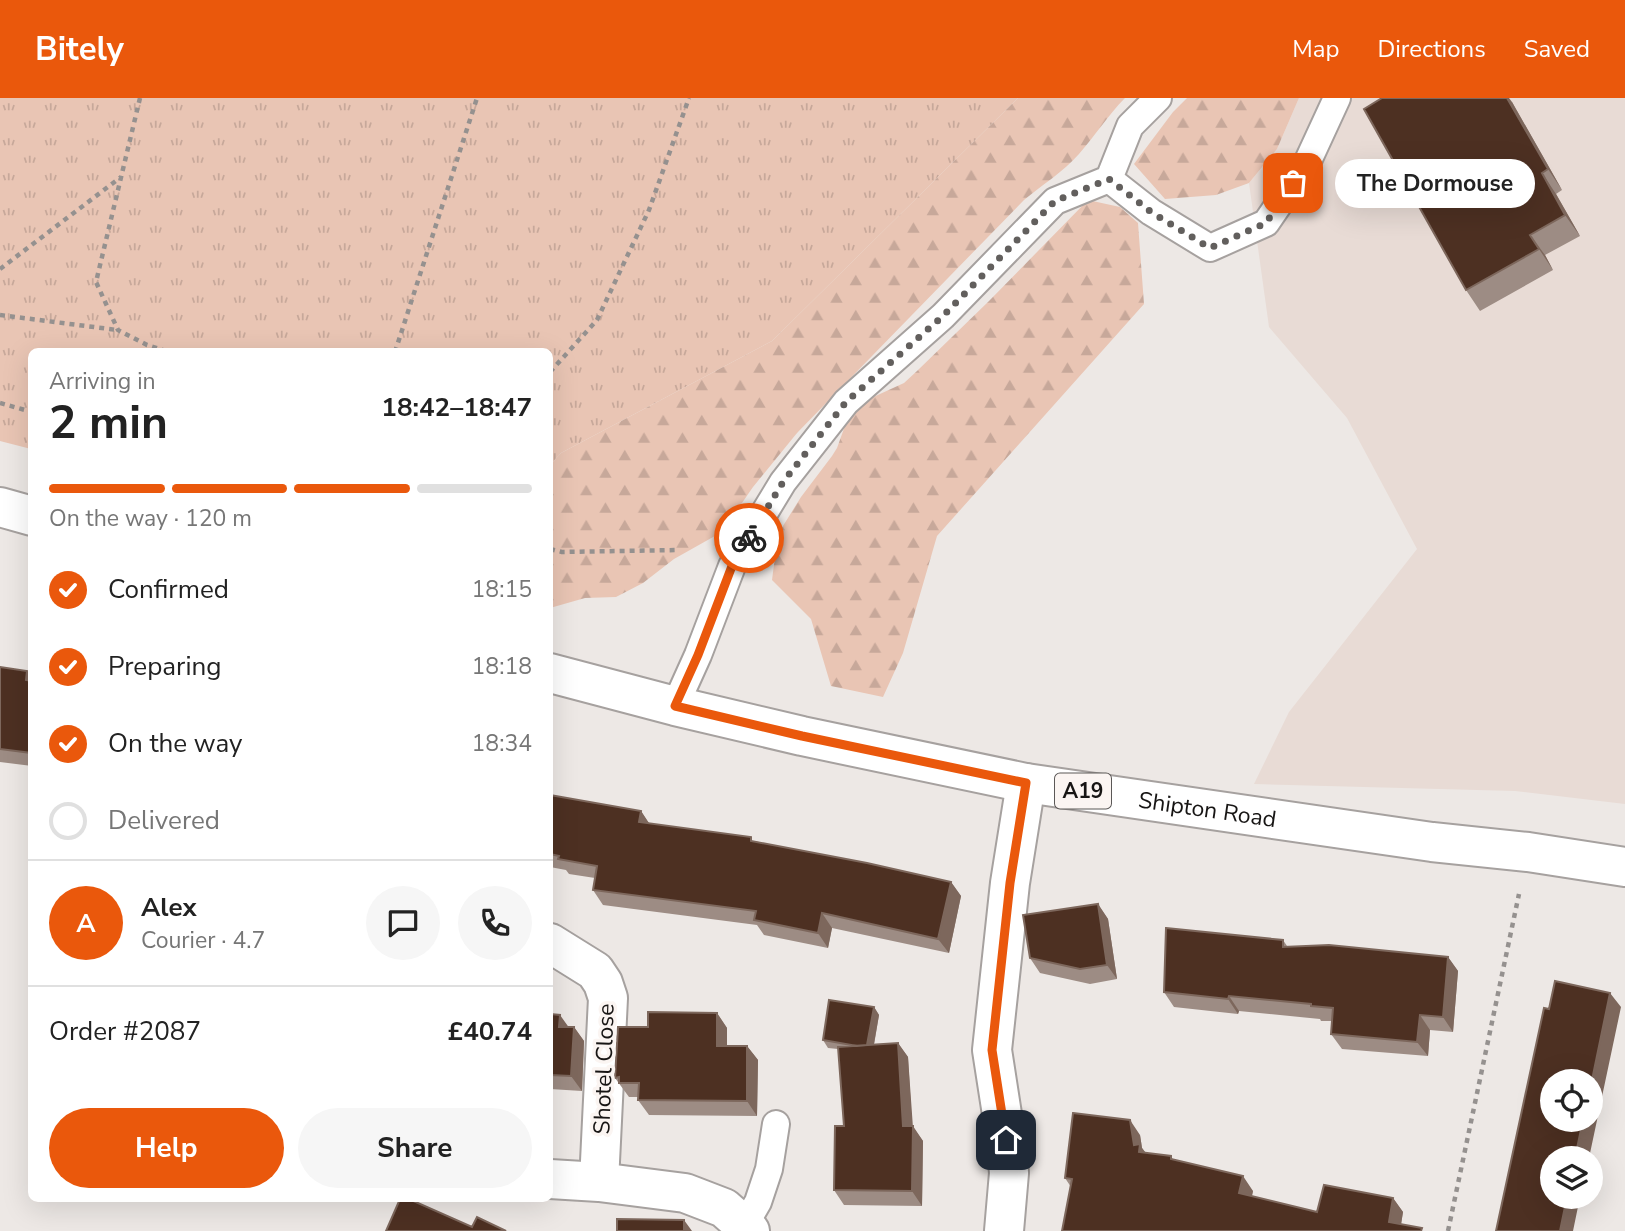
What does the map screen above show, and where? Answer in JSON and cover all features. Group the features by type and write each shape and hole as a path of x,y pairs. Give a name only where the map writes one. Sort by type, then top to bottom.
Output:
{"main road":[{"path":"0,507 28,515"},
{"name":"Shipton Road","path":"553,674 802,736 1026,783 1625,867"},
{"path":"1004,1231 1009,1173 992,1050 1010,883 1026,783"},
{"name":"Shotel Close","path":"553,945 595,971 608,998 599,1182"},
{"path":"553,1179 685,1193 724,1208 747,1228"}],"lane":[{"path":"675,706 732,566 783,482 846,402 943,316 1055,201 1109,179 1130,127 1158,98"},
{"path":"1109,179 1151,212 1210,248 1266,223 1307,163 1337,98"},
{"path":"747,1228 769,1170 776,1124"}],"path":[{"path":"118,330 96,282 140,98"},
{"path":"396,348 477,98"},
{"path":"553,369 597,320 649,210 689,98"},
{"path":"0,269 121,177"},
{"path":"0,315 118,330 156,348"},
{"path":"0,403 28,411"},
{"path":"553,549 562,552 679,550"},
{"path":"1448,1231 1528,852"}],"shaded area":[{"path":"1299,98 1625,98 1625,804 1515,791 1254,784 1289,712 1417,549 1347,418 1269,327 1249,183 1277,149"}],"green space":[{"path":"0,98 1018,98 772,341 561,453 553,462 553,348 28,348 28,448 0,441"},
{"path":"1018,98 1125,98 1073,161 1024,200 797,433 753,487 722,532 674,559 643,583 616,597 585,598 553,607 553,462 561,453 772,341"},
{"path":"1187,98 1299,98 1277,149 1249,183 1216,195 1165,199 1134,164 1173,112"},
{"path":"1088,200 1120,207 1138,223 1144,304 937,536 903,653 883,697 831,686 811,619 772,580 778,534 801,497 832,456 846,423 855,411 869,399 904,383"}],"building":[{"path":"1382,98 1507,98 1548,169 1542,173 1565,215 1530,235 1539,249 1466,290 1364,109"},
{"path":"0,667 27,671 28,752 0,749"},
{"path":"553,796 641,811 639,822 751,837 751,841 951,882 938,939 822,913 818,933 754,920 756,911 593,890 597,866 558,859 559,856 553,855"},
{"path":"1098,904 1107,965 1080,969 1030,958 1023,915"},
{"path":"1166,928 1283,940 1283,947 1329,945 1448,957 1443,1017 1420,1015 1417,1042 1331,1034 1333,1008 1229,996 1228,999 1164,992"},
{"path":"1555,981 1610,993 1594,1069 1540,1069 1540,1132 1580,1132 1578,1146 1540,1146 1540,1209 1565,1209 1560,1231 1496,1231 1544,1008 1549,1009"},
{"path":"829,1000 874,1007 867,1045 857,1046 823,1040"},
{"path":"648,1012 717,1013 717,1046 747,1046 747,1101 638,1100 639,1083 619,1083 619,1077 615,1078 618,1027 648,1027"},
{"path":"553,1014 560,1015 559,1027 574,1027 571,1076 553,1075"},
{"path":"898,1043 903,1126 913,1126 912,1191 834,1190 835,1126 844,1126 838,1047"},
{"path":"1073,1113 1130,1120 1134,1145 1140,1144 1139,1152 1171,1156 1171,1159 1243,1176 1239,1193 1317,1212 1324,1185 1393,1198 1389,1222 1422,1228 1421,1231 1062,1231 1072,1179 1065,1178"},
{"path":"399,1202 416,1202 472,1227 477,1217 506,1231 386,1231"},
{"path":"617,1219 684,1220 684,1231 617,1231"}],"way so far":[{"path":"749,538 783,482 846,402 943,316 1055,201 1109,179 1151,212 1210,248 1266,223 1293,183"}],"place":[{"name":"The Dormouse","path":"1293,183"}],"route":[{"path":"749,538 732,566 675,706 1026,783 1010,883 992,1050 1006,1140"}]}
